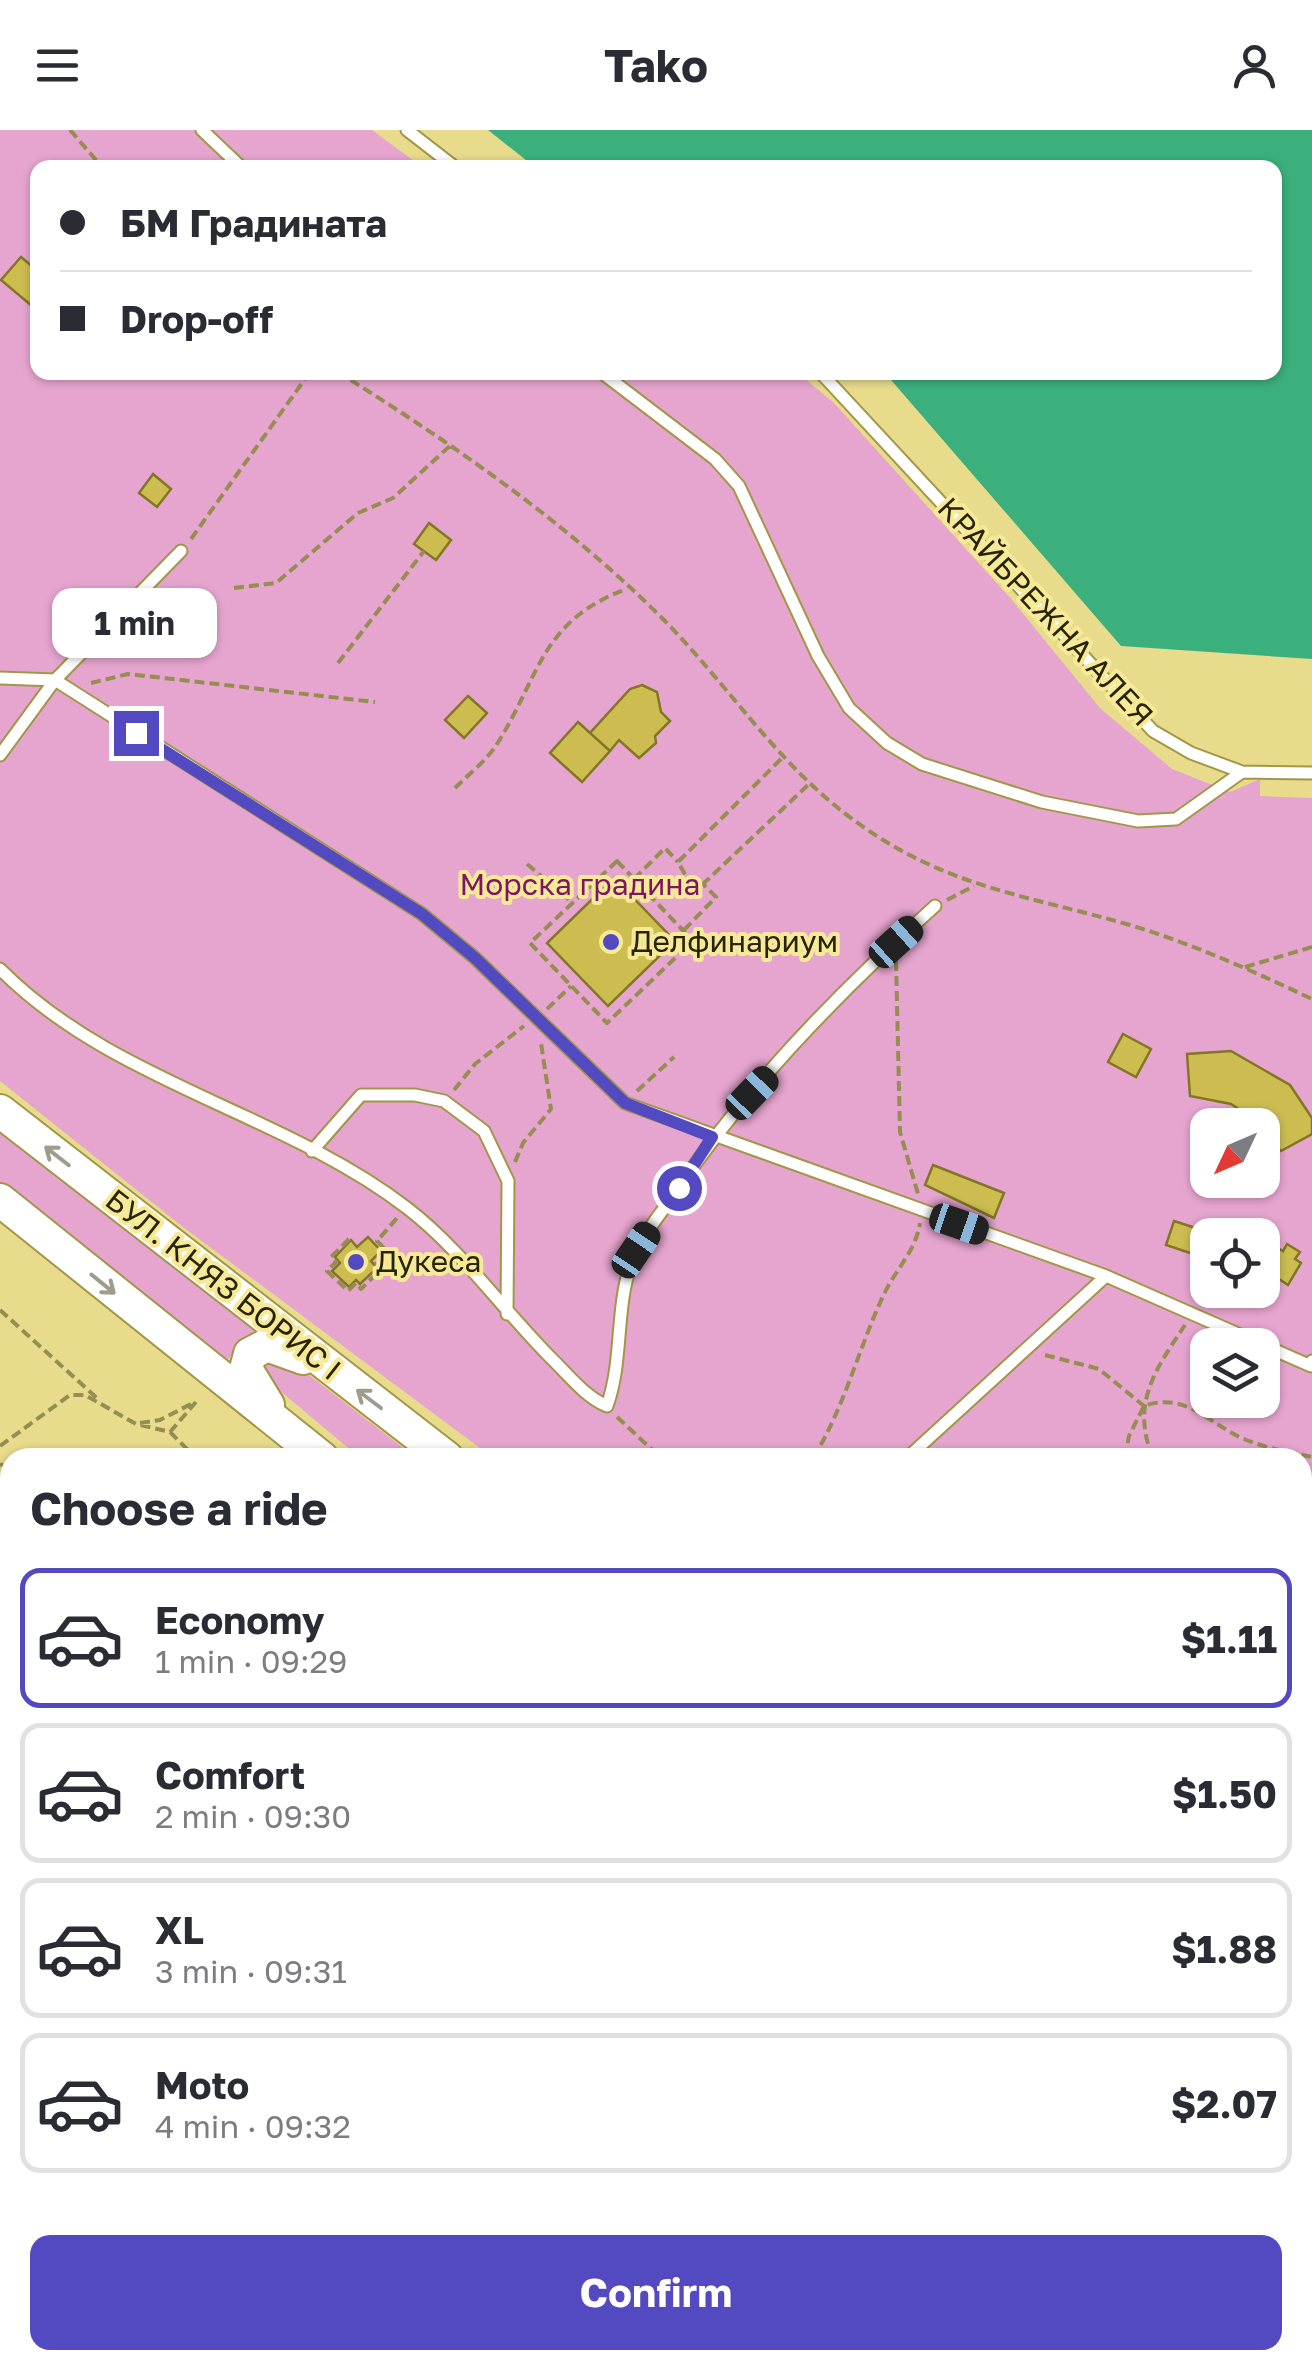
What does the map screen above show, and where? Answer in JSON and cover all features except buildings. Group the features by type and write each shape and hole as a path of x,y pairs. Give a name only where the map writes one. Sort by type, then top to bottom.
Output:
{"main road":[{"name":"БУЛ. КНЯЗ БОРИС I","path":"0,1111 434,1448"},
{"path":"0,1200 309,1448"},
{"path":"285,1429 246,1370 256,1347 278,1348 334,1372"}],"lane":[{"path":"202,130 234,160"},
{"path":"407,130 446,160"},
{"path":"611,380 715,459 739,486 818,656 849,708 887,743 922,764 1042,802 1138,821 1176,819 1242,772"},
{"name":"КРАЙБРЕЖНА АЛЕЯ","path":"828,380 1152,731 1242,772 1312,772"},
{"path":"0,754 56,680 181,551"},
{"path":"0,678 56,680 422,914 625,1103 1106,1276 1311,1366 1312,1360"},
{"path":"0,969 25,994 85,1035 183,1089 364,1177 406,1207 427,1224 507,1314 593,1400 606,1406 614,1385 624,1294 636,1250 712,1137 896,942 935,906"},
{"path":"312,1151 361,1095 415,1095 444,1102 484,1130 508,1181 507,1314"},
{"path":"918,1448 1106,1276"}],"path":[{"path":"70,130 96,160"},
{"path":"181,551 304,380"},
{"path":"351,380 452,444 540,508 664,620 782,759 859,824 908,856 974,886 1133,926 1244,968 1312,999"},
{"path":"234,588 276,583 358,513 393,498 452,444"},
{"path":"338,663 424,551"},
{"path":"455,788 496,746 554,636 580,611 628,588"},
{"path":"72,691 128,674 375,702"},
{"path":"678,862 782,759"},
{"path":"703,884 810,784"},
{"path":"634,879 664,848 678,862 686,878 703,884 716,897 684,930"},
{"path":"617,860 693,940 607,1023 530,944 572,903 617,860"},
{"path":"527,864 572,903"},
{"path":"935,906 974,886"},
{"path":"818,1448 846,1392 856,1355 887,1288 917,1240 922,1210 900,1132 896,942"},
{"path":"1244,968 1312,947"},
{"path":"444,1102 485,1055 538,1018 571,986"},
{"path":"508,1181 523,1144 550,1109 538,1018"},
{"path":"625,1103 674,1057"},
{"path":"349,1239 331,1256 336,1262 328,1271 348,1291 356,1283 361,1288 381,1270 376,1263 387,1251 377,1241 406,1207"},
{"path":"0,1310 102,1402 136,1424 170,1432 186,1448"},
{"path":"1151,1448 1144,1406 1146,1388 1192,1314"},
{"path":"1026,1348 1100,1370 1144,1406 1180,1403 1201,1411 1246,1440 1277,1448"},
{"path":"0,1446 70,1395 102,1402"},
{"path":"136,1424 160,1420 196,1402 170,1432"},
{"path":"606,1406 650,1448"},
{"path":"1126,1448 1144,1406"}],"green space":[{"name":"Морска градина","path":"0,130 372,130 413,160 30,160 30,380 806,380 834,403 1012,600 1100,708 1172,769 1230,792 1260,779 1260,796 1312,798 1312,1448 480,1448 183,1227 0,1081"},
{"path":"0,1126 254,1325 254,1333 247,1335 222,1364 0,1183"},
{"path":"263,1357 287,1358 403,1448 348,1448 261,1375"}],"shaded area":[{"path":"488,130 1312,130 1312,659 1121,646 891,380 1282,380 1282,160 526,160"}],"place":[{"name":"Делфинариум","path":"611,942"},
{"name":"Дукеса","path":"356,1262"}],"route":[{"path":"136,733 422,914 475,958 625,1103 712,1137 679,1188"}]}
